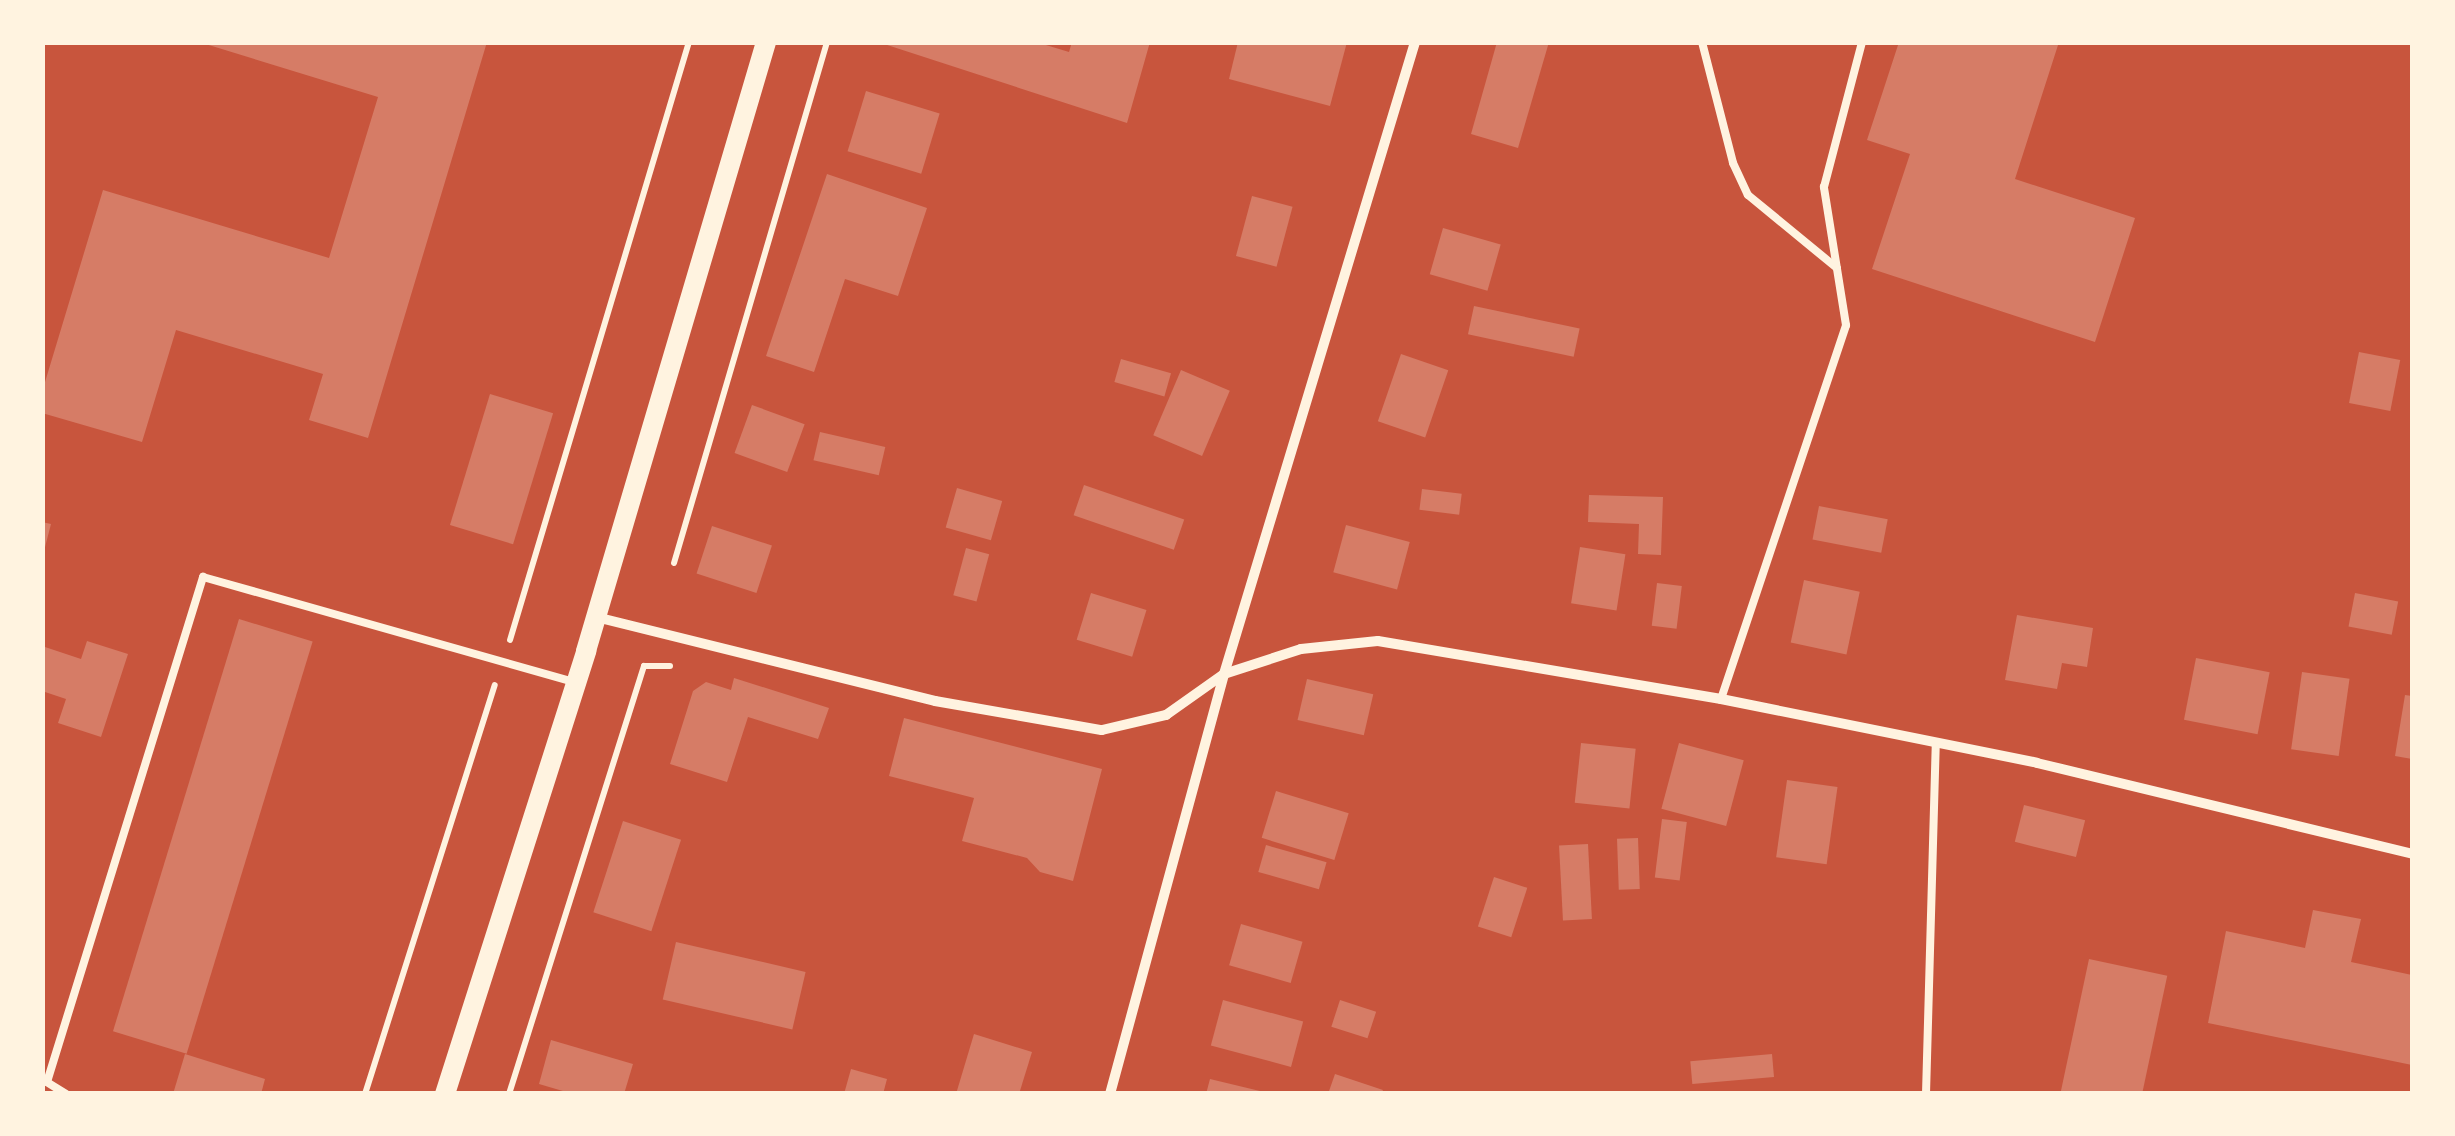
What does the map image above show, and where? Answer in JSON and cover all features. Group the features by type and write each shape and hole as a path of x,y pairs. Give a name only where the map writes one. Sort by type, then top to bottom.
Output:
{"main road":[{"path":"445,1094 596,617 766,42"}],"street":[{"path":"1110,1094 1224,674 1415,42"},
{"path":"596,617 935,700 1102,730 1166,715 1224,674 1301,649 1378,641 1720,699 1936,742 2412,854"}],"lane":[{"path":"1702,42 1733,163 1748,195 1837,268"},
{"path":"1720,699 1846,325 1824,186 1862,42"},
{"path":"66,1094 47,1082 203,576 576,682"},
{"path":"1926,1094 1936,742"}],"path":[{"path":"364,1094 502,662 689,42"},
{"path":"674,563 827,42"},
{"path":"509,1094 644,666 678,666"}],"building":[{"path":"199,42 487,42 368,438 309,420 323,374 176,330 142,442 42,413 42,392 103,190 329,258 378,97"},
{"path":"1036,42 1069,52 1072,42 1150,42 1127,123 881,43"},
{"path":"1238,42 1347,42 1330,106 1229,79"},
{"path":"1497,42 1549,42 1518,148 1471,134"},
{"path":"1899,42 2059,42 2015,179 2135,218 2095,342 1872,269 1910,154 1867,140"},
{"path":"866,91 940,114 921,174 848,151"},
{"path":"827,174 927,208 898,296 845,279 814,372 766,356"},
{"path":"1252,196 1293,207 1277,267 1236,256"},
{"path":"1443,228 1501,245 1487,291 1430,274"},
{"path":"1474,306 1580,328 1574,357 1468,334"},
{"path":"2359,352 2400,360 2390,411 2349,403"},
{"path":"1401,354 1448,370 1425,437 1378,421"},
{"path":"1121,359 1171,373 1164,396 1114,382"},
{"path":"1181,370 1230,391 1202,456 1153,435"},
{"path":"490,394 553,413 513,544 450,525"},
{"path":"752,405 805,424 787,472 735,453"},
{"path":"820,432 885,447 879,475 813,460"},
{"path":"1084,485 1184,520 1174,550 1074,515"},
{"path":"957,488 1002,501 991,540 946,527"},
{"path":"1422,489 1462,494 1459,515 1419,510"},
{"path":"1589,495 1663,497 1661,555 1638,554 1639,524 1588,522"},
{"path":"1819,506 1888,519 1881,553 1813,539"},
{"path":"42,522 51,524 44,551 42,551"},
{"path":"1346,525 1410,542 1397,589 1333,572"},
{"path":"712,526 772,545 756,593 697,574"},
{"path":"1580,547 1625,554 1617,610 1571,603"},
{"path":"966,548 989,554 977,602 953,595"},
{"path":"1804,580 1860,592 1846,654 1791,643"},
{"path":"1657,583 1682,586 1677,629 1652,626"},
{"path":"1091,593 1146,610 1132,657 1077,640"},
{"path":"2355,593 2398,601 2392,635 2349,626"},
{"path":"2017,615 2093,628 2087,667 2062,663 2057,689 2005,680"},
{"path":"239,619 313,642 187,1054 113,1031"},
{"path":"87,641 128,654 101,737 58,723 66,699 42,691 42,646 81,659"},
{"path":"2196,658 2270,672 2258,734 2184,720"},
{"path":"2302,672 2350,679 2339,756 2291,749"},
{"path":"734,678 829,708 818,739 748,717 727,782 670,764 693,691 706,682 731,690"},
{"path":"1307,679 1373,694 1364,735 1298,720"},
{"path":"2405,695 2412,696 2412,759 2395,756"},
{"path":"904,718 1102,769 1073,881 1040,872 1027,858 962,841 974,798 889,776"},
{"path":"1581,743 1636,749 1629,808 1575,803"},
{"path":"1679,743 1744,760 1726,826 1661,809"},
{"path":"1787,780 1838,787 1827,864 1776,857"},
{"path":"1276,791 1349,813 1334,860 1262,838"},
{"path":"2024,805 2085,820 2076,857 2015,842"},
{"path":"1662,819 1687,822 1680,881 1655,878"},
{"path":"623,821 681,840 651,931 593,912"},
{"path":"1638,838 1640,889 1619,890 1617,839"},
{"path":"1588,844 1592,919 1563,920 1559,846"},
{"path":"1266,845 1327,862 1319,889 1258,872"},
{"path":"1494,877 1527,888 1511,937 1478,926"},
{"path":"2313,910 2361,919 2351,962 2412,975 2412,1065 2208,1023 2226,931 2305,948"},
{"path":"1241,924 1303,942 1291,983 1229,965"},
{"path":"676,942 806,972 792,1029 663,999"},
{"path":"2089,959 2167,976 2142,1094 2060,1094"},
{"path":"1223,1000 1303,1021 1291,1067 1211,1045"},
{"path":"1340,1000 1376,1012 1367,1038 1331,1027"},
{"path":"974,1034 1032,1052 1019,1094 956,1094"},
{"path":"551,1040 633,1064 624,1094 573,1094 539,1084"},
{"path":"185,1054 265,1079 261,1094 173,1094"},
{"path":"1772,1054 1774,1077 1692,1084 1690,1061"},
{"path":"851,1069 887,1079 883,1094 844,1094"},
{"path":"1335,1074 1383,1090 1381,1094 1328,1094"},
{"path":"1210,1079 1264,1092 1264,1094 1206,1094"}]}
